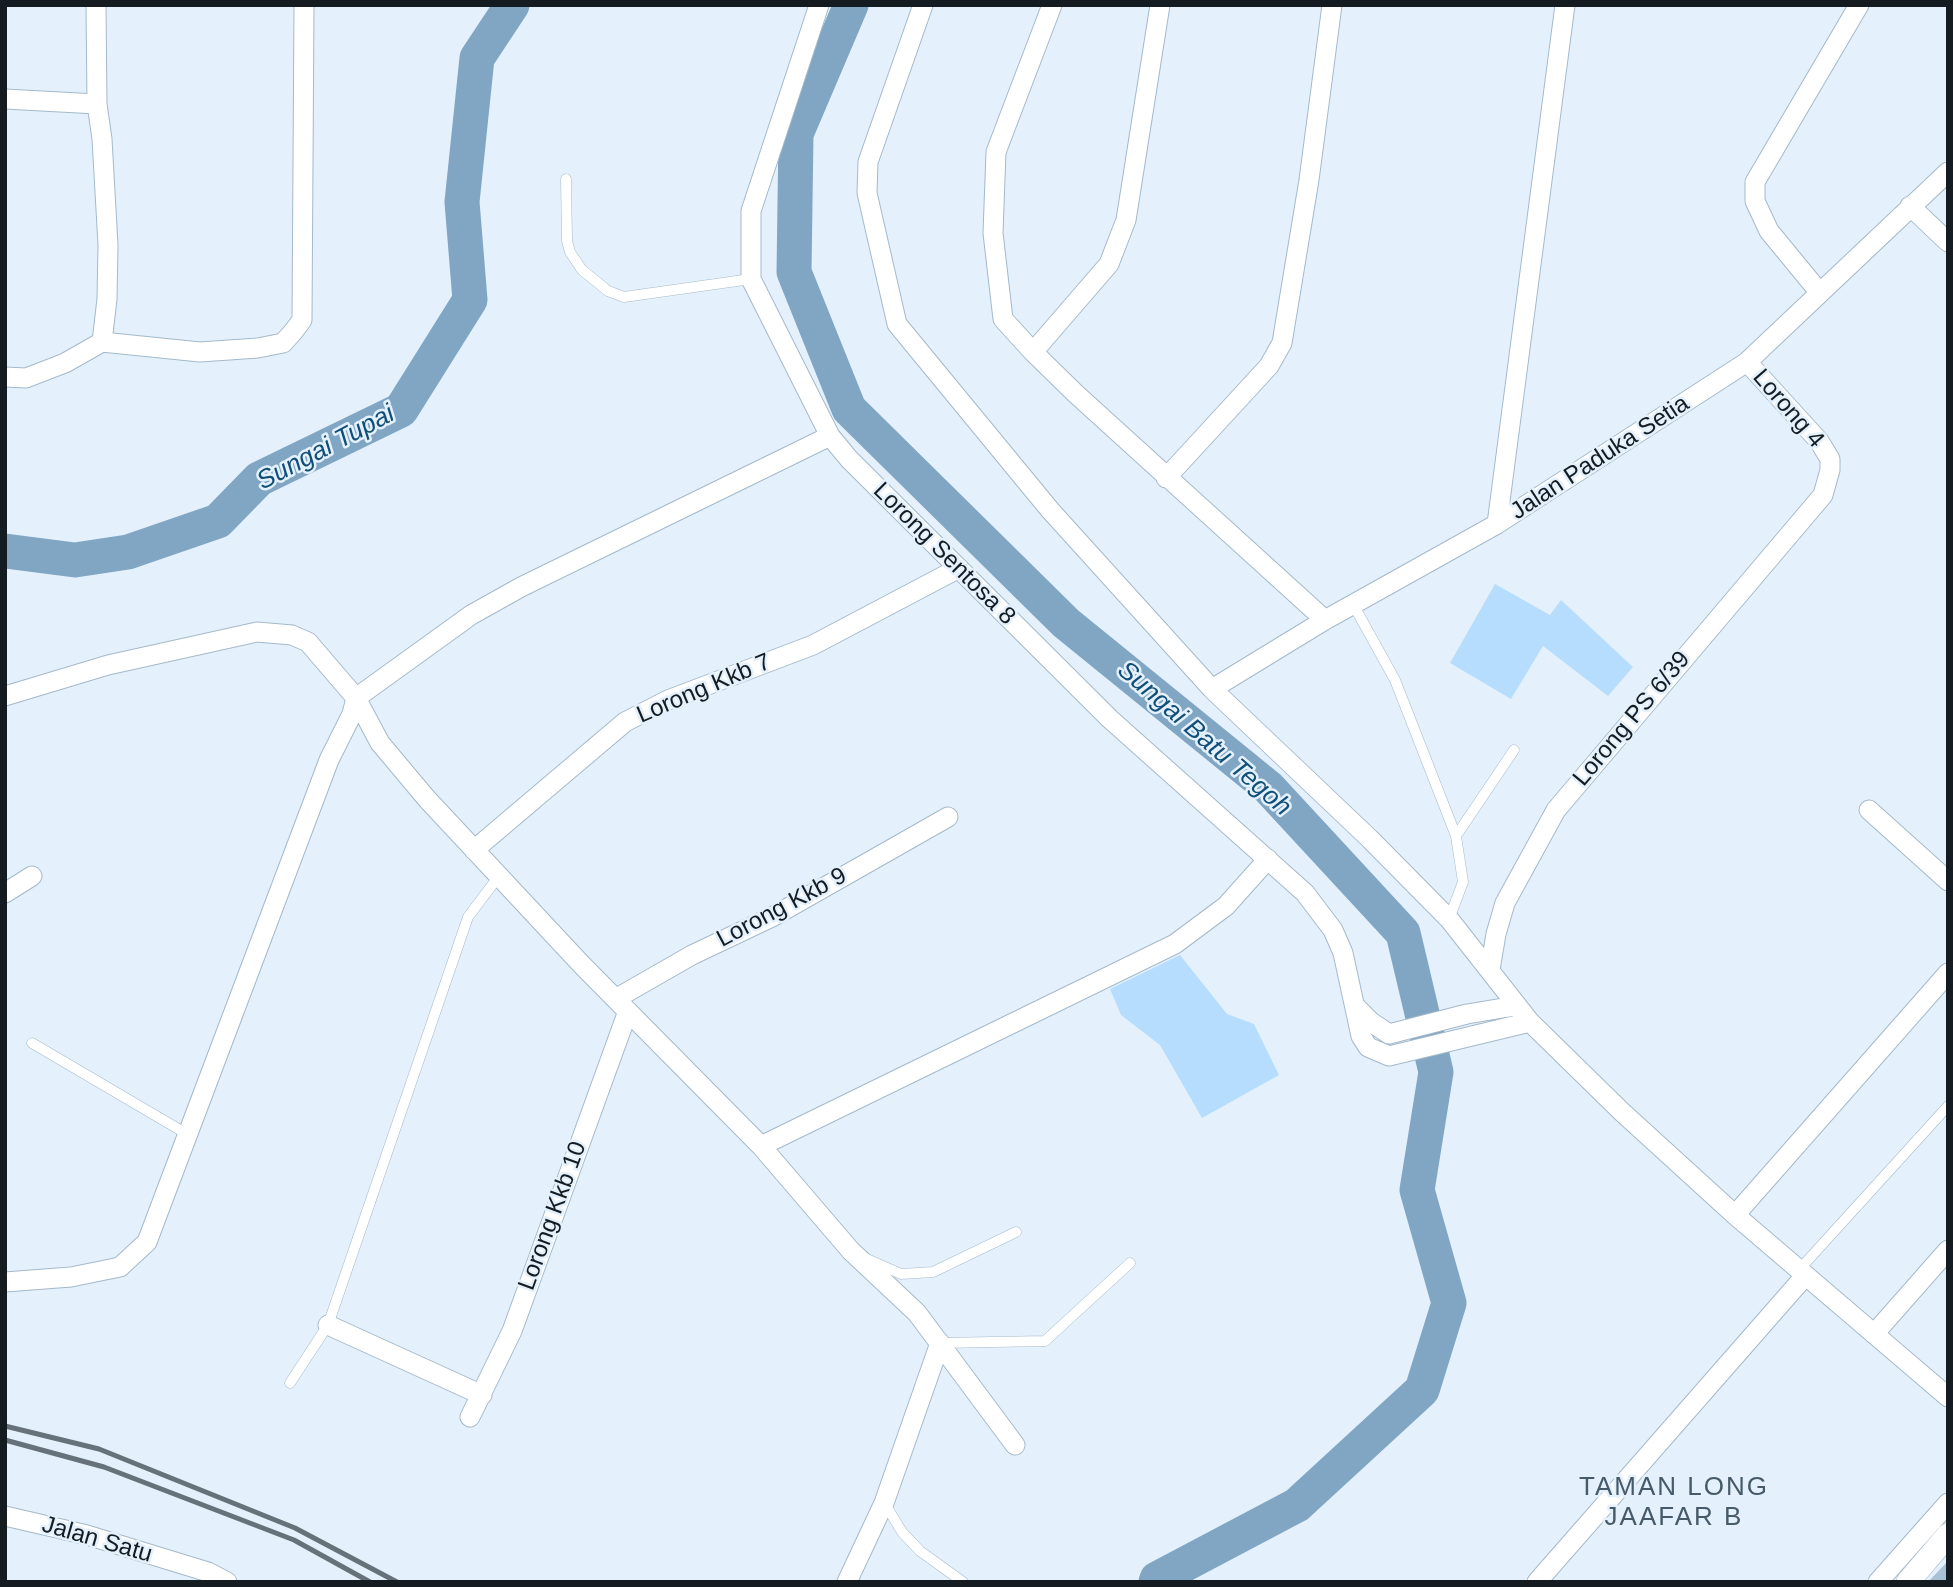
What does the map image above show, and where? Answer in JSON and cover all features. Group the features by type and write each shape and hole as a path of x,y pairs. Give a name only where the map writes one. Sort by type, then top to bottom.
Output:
{"street":[{"path":"96,5 97,104 102,139 108,245 107,299 102,342"},
{"path":"5,377 26,378 65,363 102,342 201,352 258,348 283,343 302,320 304,5"},
{"name":"Lorong Sentosa 8","path":"819,5 751,211 751,279 830,436 849,459 1110,719 1305,893 1333,930 1343,953 1361,1036 1368,1047 1389,1056 1530,1021"},
{"path":"923,5 868,162 867,193 897,324 1051,510 1212,689 1370,839 1449,919 1530,1021 1622,1112 1802,1274 1945,1388"},
{"path":"1052,5 996,152 993,233 1003,319 1033,352 1166,478 1325,620"},
{"path":"1033,352 1110,264 1126,220 1160,5"},
{"path":"1166,478 1269,366 1282,343 1309,180 1332,5"},
{"path":"1497,524 1565,5"},
{"path":"1820,293 1769,231 1755,201 1755,181 1859,5"},
{"path":"5,99 97,104"},
{"name":"Jalan Paduka Setia","path":"1212,689 1325,620 1497,524 1747,362 1948,172"},
{"path":"1910,206 1948,242"},
{"name":"Lorong 4","path":"1747,362 1819,441 1830,459 1823,495"},
{"path":"5,1282 71,1277 120,1267 147,1241 356,698 471,615 830,436"},
{"name":"Lorong PS 6/39","path":"1490,970 1496,933 1505,903 1556,810 1823,495"},
{"name":"Lorong Kkb 7","path":"474,850 625,722 659,704 813,645 959,568"},
{"path":"5,696 108,665 257,632 292,635 308,642 356,698 380,743 427,799 581,964 761,1146 851,1251 918,1314 1015,1445"},
{"path":"1869,810 1948,881"},
{"name":"Lorong Kkb 9","path":"622,1005 692,955 772,917 948,817"},
{"path":"761,1146 1175,944 1226,906 1268,859"},
{"path":"5,893 32,876"},
{"path":"1735,1214 1948,973"},
{"name":"Lorong Kkb 10","path":"470,1417 512,1331 622,1005"},
{"path":"1357,1008 1389,1034 1467,1014 1516,1006"},
{"path":"1874,1334 1948,1250"},
{"path":"1537,1582 1802,1274"},
{"path":"328,1325 482,1395"},
{"path":"847,1582 884,1503 940,1343"},
{"path":"1878,1582 1948,1503"},
{"name":"Jalan Satu","path":"5,1516 88,1535 208,1573 227,1582"},
{"path":"1908,1582 1948,1535"}],"lane":[{"path":"566,179 567,241 570,252 582,270 608,291 624,297 751,279"},
{"path":"1354,606 1395,680 1456,836 1463,882 1449,919"},
{"path":"1456,836 1514,750"},
{"path":"290,1383 328,1325 468,917 499,876"},
{"path":"32,1043 187,1134"},
{"path":"1802,1274 1948,1106"},
{"path":"851,1251 901,1274 933,1272 1016,1232"},
{"path":"940,1343 1045,1341 1130,1263"},
{"path":"884,1503 902,1532 920,1551 963,1582"}],"shaded area":[{"path":"1948,1561 1948,1582 1928,1582"}],"building":[{"path":"1495,584 1550,615 1561,600 1633,667 1608,696 1543,646 1511,699 1450,663"},
{"path":"1180,955 1227,1014 1254,1024 1279,1075 1202,1118 1160,1045 1121,1015 1110,989"}],"waterway":[{"name":"Sungai Tupai","path":"5,551 75,560 128,552 218,521 259,479 401,410 470,300 462,202 477,58 512,5"},
{"name":"Sungai Batu Tegoh","path":"851,5 796,134 794,272 849,409 1066,623 1268,787 1403,933 1436,1072 1417,1190 1449,1303 1422,1390 1297,1505 1157,1579 1156,1582"}],"railway":[{"path":"5,1426 99,1449 295,1528 397,1582"},
{"path":"5,1440 104,1467 294,1540 370,1582"}],"district":[{"name":"TAMAN LONG JAAFAR B","path":"1674,1503"}]}
